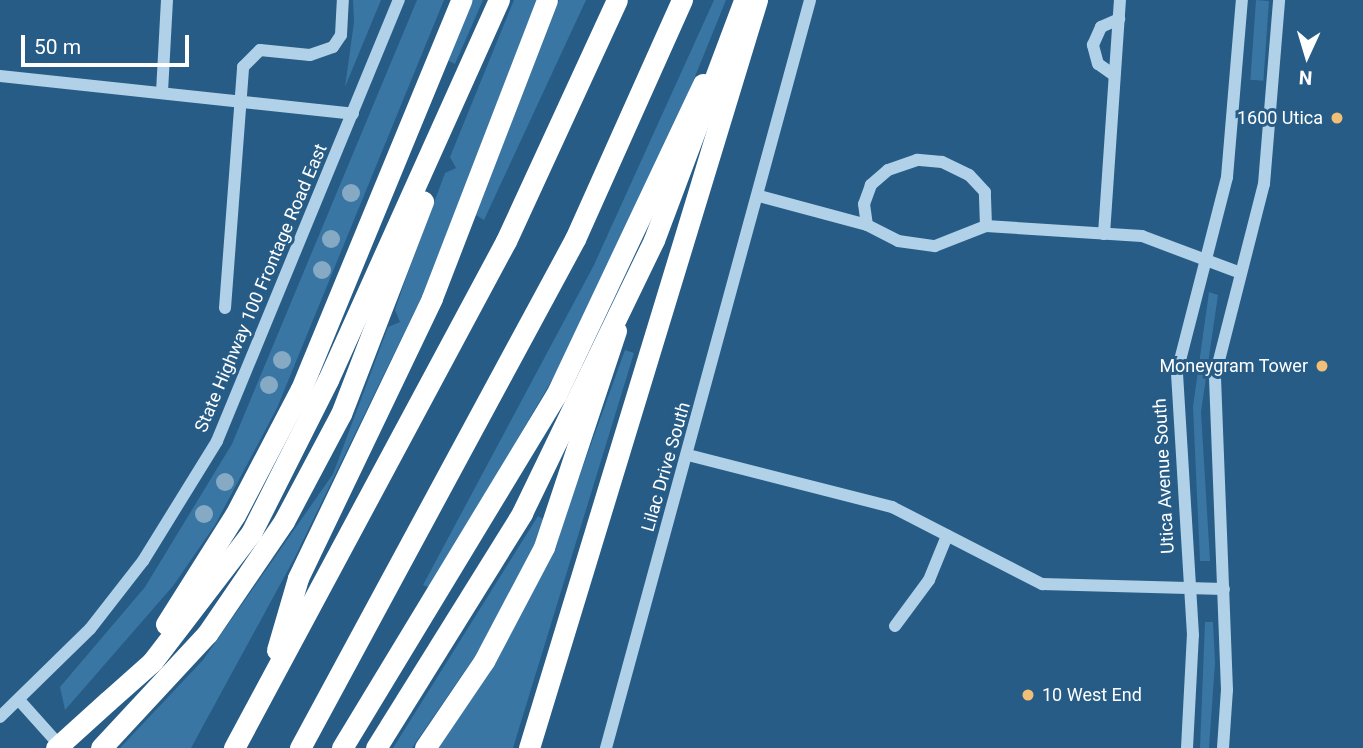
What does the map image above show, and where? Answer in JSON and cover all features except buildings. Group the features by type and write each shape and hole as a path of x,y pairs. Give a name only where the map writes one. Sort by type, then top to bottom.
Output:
{"highway":[{"path":"108,701 186,596 274,445 461,0"},
{"path":"55,748 152,662 251,533 499,0"},
{"path":"265,690 298,578 432,298 547,0"},
{"path":"234,748 506,241 617,0"},
{"path":"300,748 575,239 682,0"},
{"path":"342,748 518,461 650,207 743,0"},
{"path":"376,748 522,513 654,240 743,0"},
{"path":"529,748 545,703 757,0"},
{"path":"101,748 129,722 240,590 314,471 359,369 463,81"},
{"path":"425,748 506,623 565,497 650,207"},
{"path":"539,748 545,703"}],"street":[{"path":"162,92 167,0"},
{"path":"225,308 242,101 249,56 260,50 310,55 333,47 341,35 343,0"},
{"name":"State Highway 100 Frontage Road East","path":"0,717 90,629 143,561 217,441 399,0"},
{"name":"Lilac Drive South","path":"606,748 759,196 810,0"},
{"path":"1104,234 1120,0"},
{"name":"Utica Avenue South","path":"1187,748 1193,635 1188,591 1177,372 1202,260 1228,166 1242,0"},
{"path":"1223,748 1224,589 1215,376 1270,144 1279,0"},
{"path":"1114,75 1098,64 1093,45 1101,27 1119,19"},
{"path":"0,76 353,114"},
{"path":"867,225 871,185 888,170 917,160 943,162 969,174 985,192 986,226"},
{"path":"759,196 867,225 898,242 935,246 986,226 1142,236 1238,272"},
{"path":"688,455 892,507 1042,584 1188,591 1224,589"},
{"path":"895,626 929,580 947,536"},
{"path":"19,700 62,748"}],"shaded area":[{"path":"353,0 381,0 345,87 354,22"},
{"path":"417,0 444,0 277,408 215,525 173,586 65,710 60,687 145,587 232,444"},
{"path":"471,0 483,0 455,64 447,60"},
{"path":"514,0 537,0 428,284 294,559 191,748 120,748 203,660 333,474 388,327 400,322 395,310 407,275 445,173 456,168 450,157"},
{"path":"559,0 586,0 484,220 476,215"},
{"path":"714,0 726,0 677,121 563,361 431,588 423,585 594,265"},
{"path":"1256,0 1269,1 1263,81 1250,80"},
{"path":"1209,292 1218,295 1201,412 1210,561 1200,561 1193,407"},
{"path":"625,350 634,353 513,748 437,748 498,657 548,563"},
{"path":"538,516 546,521 484,643 412,748 393,748"},
{"path":"1205,622 1213,622 1215,663 1209,748 1200,748"}],"place":[{"name":"1600 Utica","path":"1337,118"},
{"name":"Moneygram Tower","path":"1322,366"},
{"name":"10 West End","path":"1028,695"}]}
